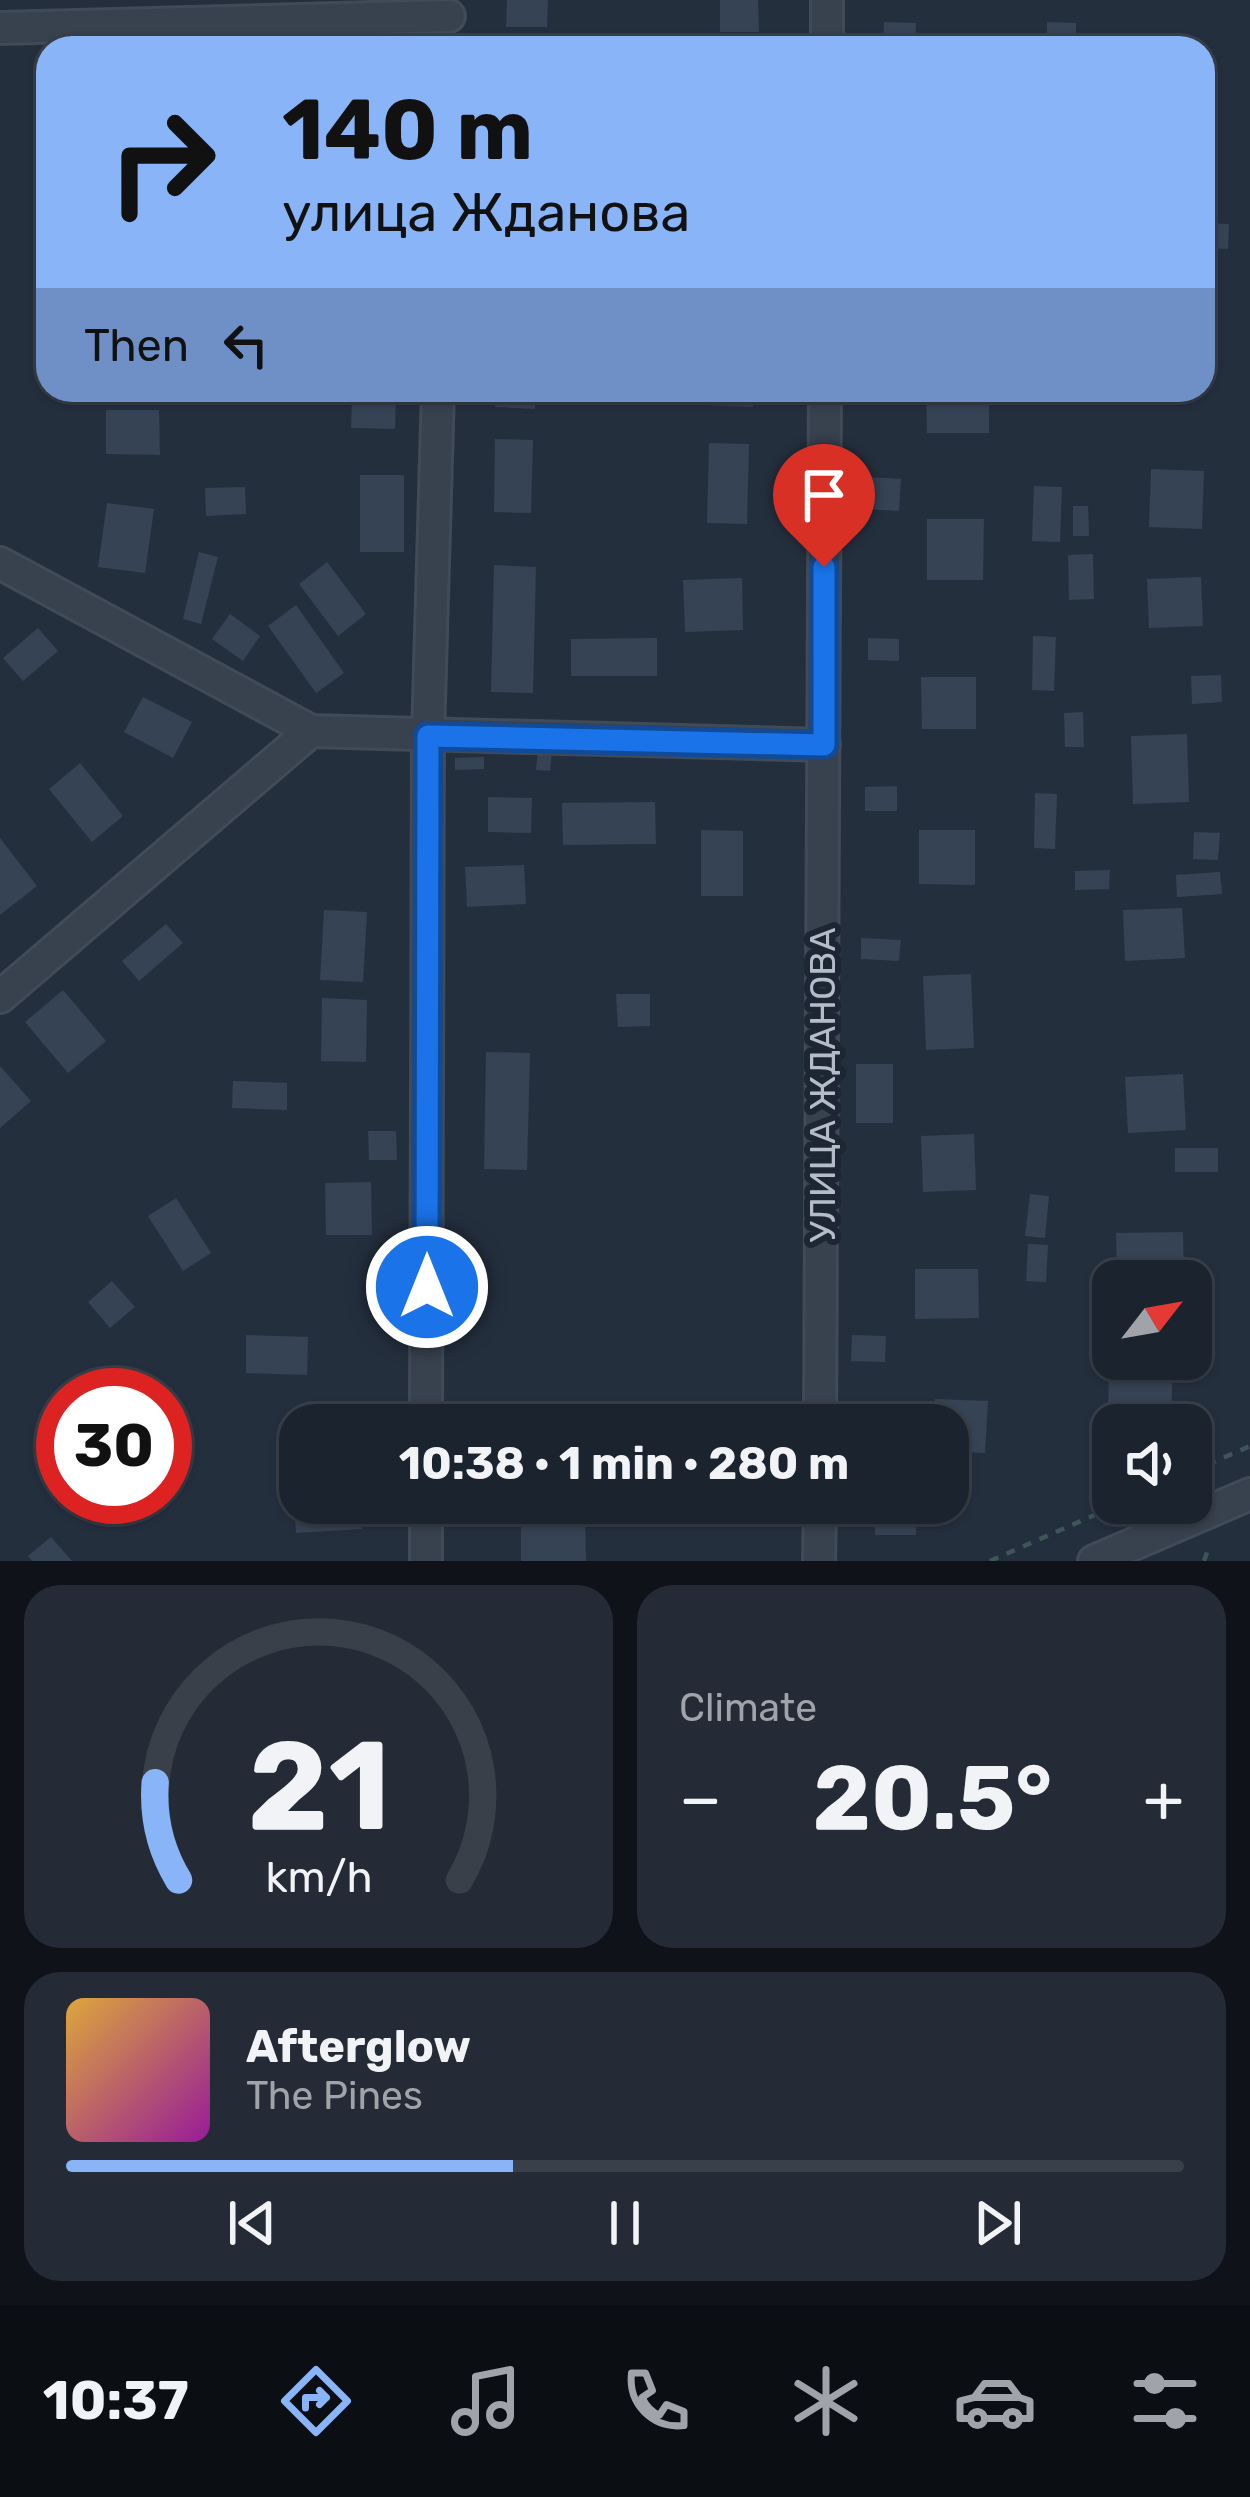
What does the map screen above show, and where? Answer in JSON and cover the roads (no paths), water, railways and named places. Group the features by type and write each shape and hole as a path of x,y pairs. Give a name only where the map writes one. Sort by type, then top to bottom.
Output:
{"street":[{"path":"827,0 827,36"},
{"path":"0,28 449,8"},
{"path":"426,1404 428,736 438,402"},
{"name":"УЛИЦА ЖДАНОВА","path":"820,1404 825,402"},
{"path":"0,563 311,731 824,745"},
{"path":"0,997 311,731"},
{"path":"1094,1561 1250,1493"},
{"path":"426,1524 426,1561"},
{"path":"819,1561 820,1524"}]}
